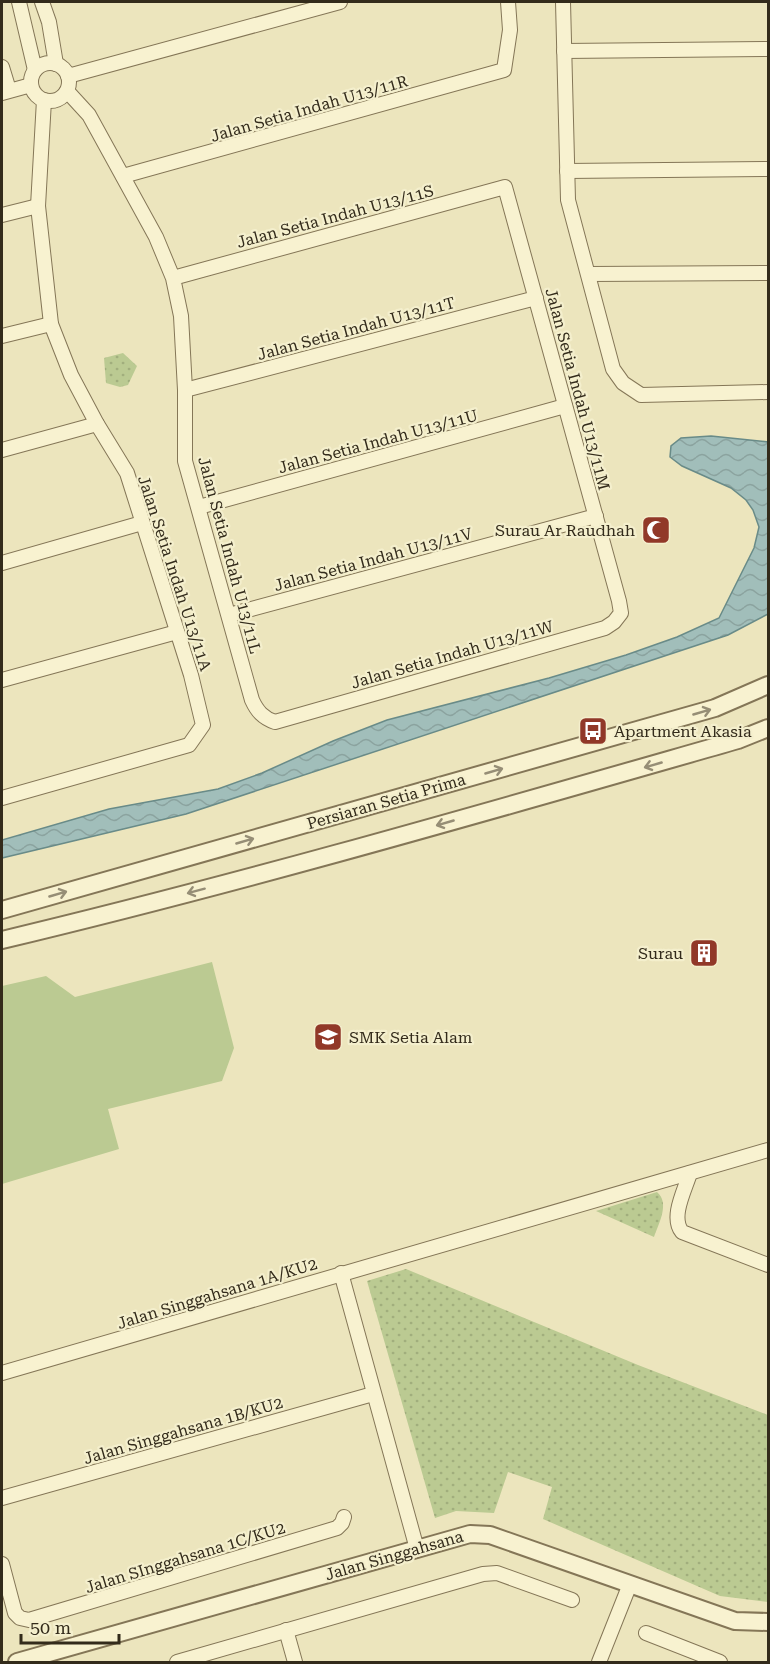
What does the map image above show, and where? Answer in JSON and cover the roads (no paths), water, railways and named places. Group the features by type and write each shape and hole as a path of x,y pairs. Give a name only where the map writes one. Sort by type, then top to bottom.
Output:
{"street":[{"path":"19,2 35,70 31,84 35,94 49,101 59,99 67,91 68,76 57,64 45,64 35,70"},
{"path":"42,2 49,22 57,64"},
{"path":"68,76 340,2"},
{"name":"Jalan Setia Indah U13/11R","path":"123,176 504,70 510,30 508,2"},
{"path":"563,2 568,200 613,369 623,383 641,395 768,392"},
{"path":"564,51 768,49"},
{"path":"2,67 5,92 31,84"},
{"name":"Jalan Setia Indah U13/11L","path":"67,91 89,115 156,237 173,278 181,316 185,390 185,462 252,700 257,711 275,722"},
{"name":"Jalan Setia Indah U13/11A","path":"2,798 189,745 203,725 191,675 127,473 71,375 51,324 38,206 44,100"},
{"path":"567,171 768,169"},
{"name":"Jalan Setia Indah U13/11S","path":"173,278 505,187"},
{"name":"Jalan Setia Indah U13/11M","path":"505,187 619,601"},
{"path":"2,215 38,206"},
{"path":"589,274 768,273"},
{"name":"Jalan Setia Indah U13/11T","path":"185,390 536,298"},
{"path":"2,336 51,324"},
{"name":"Jalan Setia Indah U13/11U","path":"199,507 566,406"},
{"path":"2,450 97,424"},
{"name":"Jalan Setia Indah U13/11V","path":"229,615 596,516"},
{"path":"2,563 142,523"},
{"name":"Jalan Setia Indah U13/11W","path":"275,722 605,628 621,613 619,601"},
{"path":"2,680 177,632"},
{"name":"Persiaran Setia Prima","path":"2,910 715,708 768,685"},
{"path":"2,940 348,850 727,744 768,728"},
{"path":"341,1274 768,1150"},
{"path":"690,1173 676,1218 679,1229 768,1265"},
{"name":"Jalan Singgahsana 1A/KU2","path":"2,1373 341,1274 417,1549"},
{"name":"Jalan Singgahsana 1B/KU2","path":"2,1498 373,1394"},
{"name":"Jalan SInggahsana 1C/KU2","path":"2,1563 15,1613 20,1618 29,1620 337,1528 344,1517"},
{"name":"Jalan Singgahsana","path":"17,1662 470,1534 490,1535 735,1621 768,1622"},
{"path":"177,1662 483,1574 497,1573 572,1600"},
{"path":"599,1662 630,1584"},
{"path":"286,1630 295,1662"},
{"path":"646,1633 720,1662"}],"water":[{"path":"711,436 768,442 768,614 728,635 186,814 2,858 2,840 109,809 218,789 262,773 387,720 549,678 626,655 677,637 719,618 754,548 759,527 753,510 746,500 731,488 682,466 670,457 671,446 681,438"}],"place":[{"name":"Surau Ar Raudhah","path":"656,530"},
{"name":"Apartment Akasia","path":"593,731"},
{"name":"Surau","path":"704,953"},
{"name":"SMK Setia Alam","path":"328,1037"}]}
